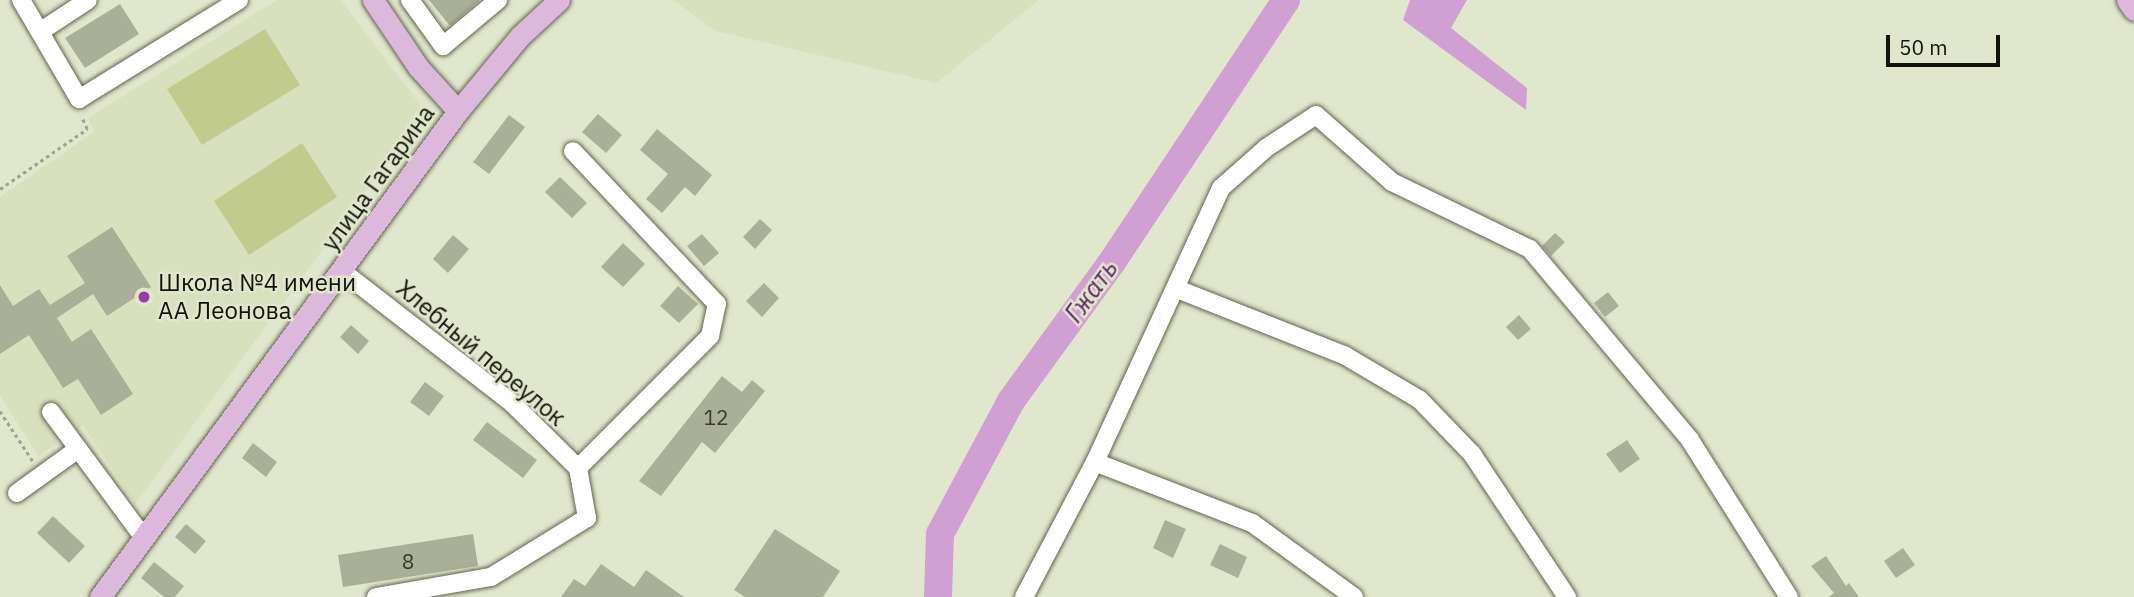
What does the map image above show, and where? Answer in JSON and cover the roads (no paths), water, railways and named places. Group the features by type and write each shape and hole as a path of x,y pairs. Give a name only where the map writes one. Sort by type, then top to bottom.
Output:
{"main road":[{"path":"373,0 418,67 458,111"},
{"name":"улица Гагарина","path":"105,595 143,537 343,272 458,111 520,36 559,0"},
{"path":"2127,0 2134,10"}],"street":[{"path":"21,0 79,99 239,0"},
{"path":"41,32 88,0"},
{"path":"410,0 443,46 498,0"},
{"path":"1024,597 1095,461 1222,188 1266,148 1316,115 1392,182 1530,249 1690,440 1789,597"},
{"path":"376,597 492,577 587,519 578,468 710,336 717,303 573,151"},
{"name":"Хлебный переулок","path":"343,272 512,403 578,468"},
{"path":"1177,289 1345,355 1420,400 1472,454 1567,597"},
{"path":"51,412 143,537"},
{"path":"17,493 78,449"},
{"path":"1095,461 1252,523 1354,597"}],"waterway":[{"name":"Гжать","path":"938,597 940,534 1011,401 1114,259 1286,0"}],"place":[{"name":"Школа №4 имени АА Леонова","path":"144,297"}]}
